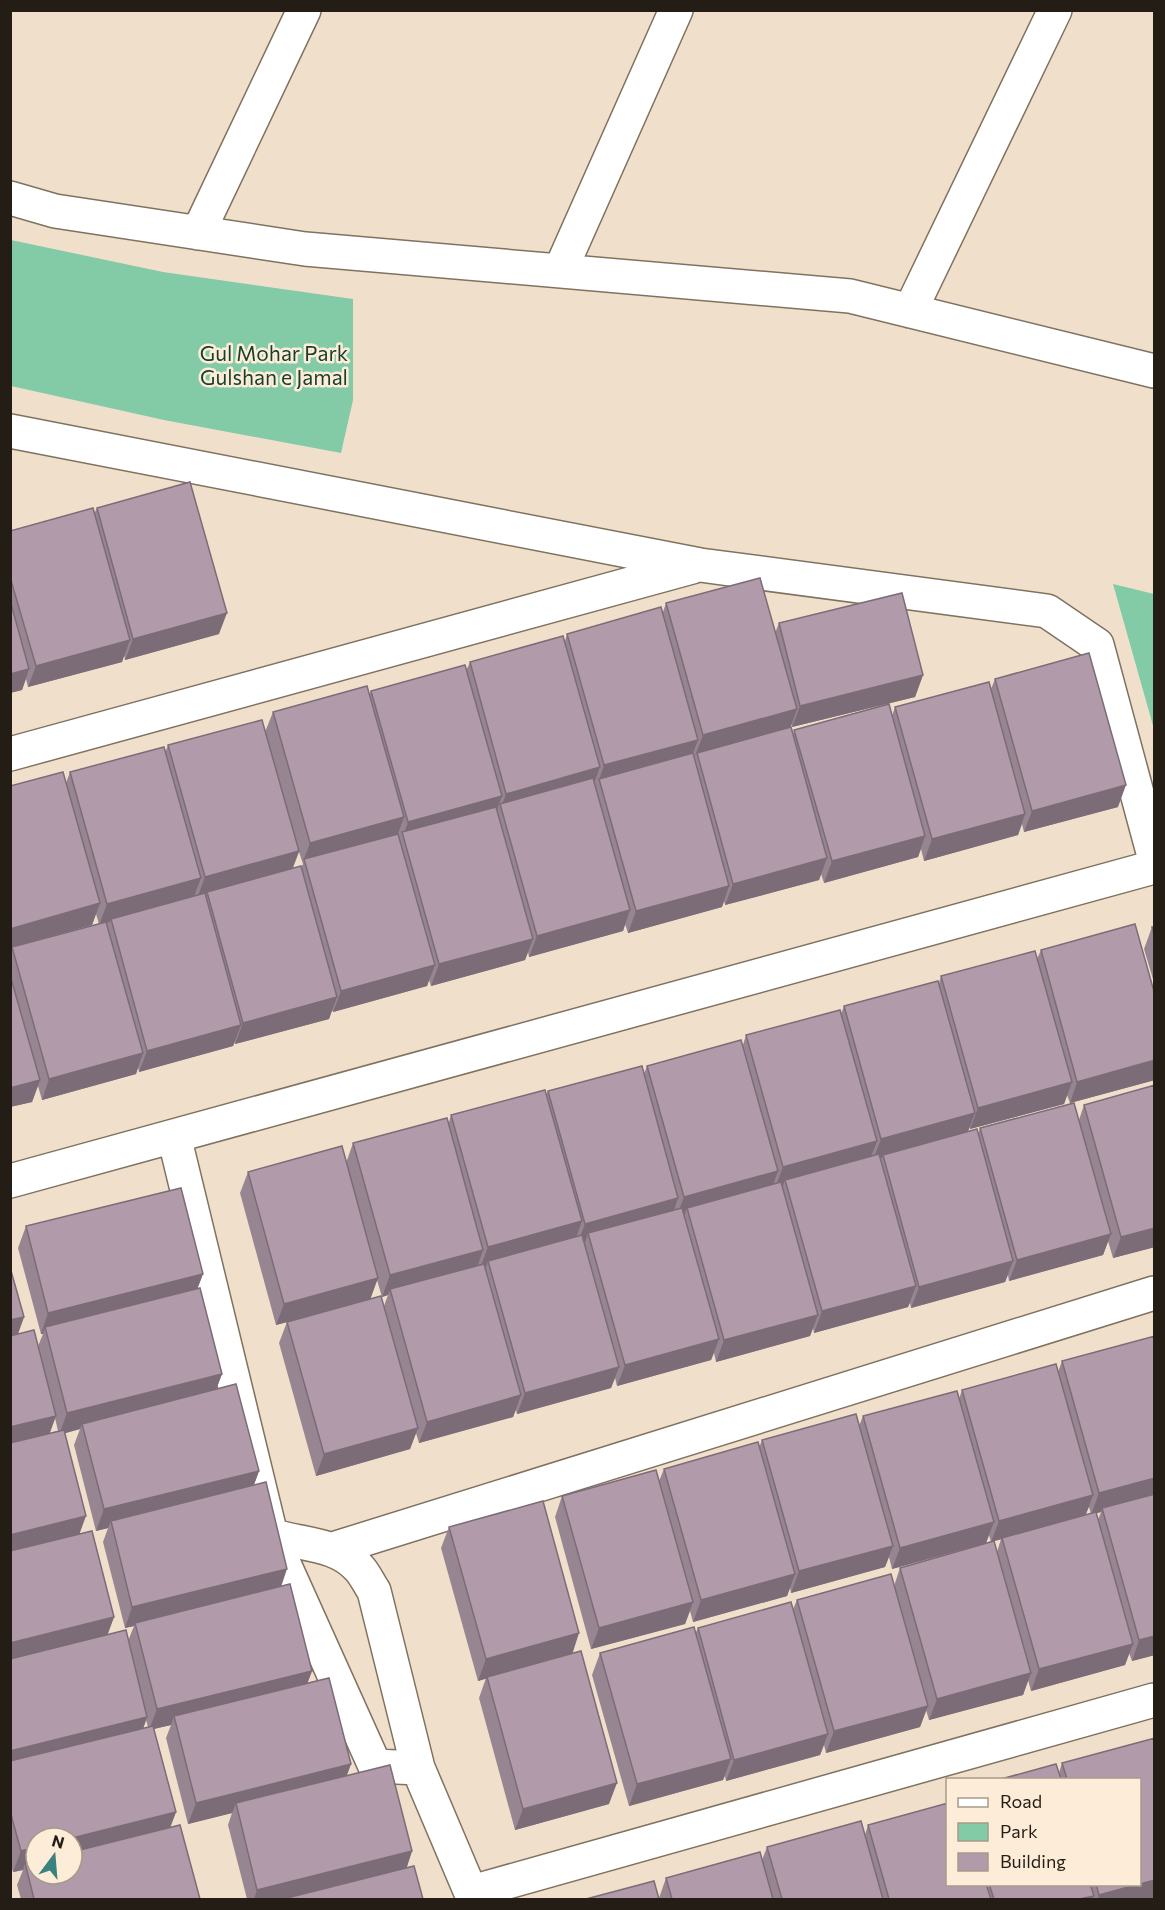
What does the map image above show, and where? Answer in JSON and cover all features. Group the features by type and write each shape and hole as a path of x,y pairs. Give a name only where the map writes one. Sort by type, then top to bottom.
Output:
{"street":[{"path":"198,233 304,10"},
{"path":"560,271 676,10"},
{"path":"910,311 1055,10"},
{"path":"10,198 55,211 305,249 850,296 1155,371"},
{"path":"10,431 700,565 1047,611 1097,645 1155,856"},
{"path":"10,754 700,565"},
{"path":"10,1181 1155,867"},
{"path":"174,1136 271,1535 375,1766 418,1768"},
{"path":"333,1549 1155,1293"},
{"path":"271,1535 292,1542 333,1549 358,1567 374,1591 418,1768 473,1896 1155,1700"}],"green space":[{"name":"Gul Mohar Park Gulshan e Jamal","path":"11,240 163,272 353,299 353,400 341,453 164,420 11,386"},
{"path":"1113,584 1154,594 1154,729"}],"building":[{"path":"190,482 227,613 133,639 97,508"},
{"path":"93,508 130,640 36,666 10,577 10,531"},
{"path":"760,578 797,709 703,735 666,603"},
{"path":"902,593 923,675 800,706 779,623"},
{"path":"10,600 29,669 10,674"},
{"path":"661,607 698,740 604,765 567,634"},
{"path":"563,636 600,767 506,794 470,662"},
{"path":"1089,653 1126,785 1032,811 995,679"},
{"path":"465,665 502,796 408,822 371,691"},
{"path":"989,682 1025,814 932,839 895,707"},
{"path":"367,686 404,817 310,843 273,712"},
{"path":"889,704 925,836 832,861 794,730"},
{"path":"262,720 299,851 205,877 168,745"},
{"path":"791,727 827,858 733,884 697,753"},
{"path":"164,747 201,878 107,904 70,772"},
{"path":"693,753 729,886 636,911 599,779"},
{"path":"63,772 100,903 10,929 10,786"},
{"path":"593,778 630,910 537,936 500,804"},
{"path":"496,807 533,939 439,964 402,832"},
{"path":"398,834 435,965 341,991 304,859"},
{"path":"301,866 337,997 243,1023 207,892"},
{"path":"205,893 241,1025 147,1051 111,919"},
{"path":"106,922 143,1053 49,1079 12,947"},
{"path":"1135,924 1155,995 1155,1060 1077,1082 1041,950"},
{"path":"1035,951 1072,1082 978,1108 941,976"},
{"path":"10,975 40,1080 10,1088"},
{"path":"938,981 975,1113 881,1139 844,1006"},
{"path":"840,1010 877,1141 783,1167 746,1035"},
{"path":"741,1040 778,1171 684,1197 647,1066"},
{"path":"642,1066 678,1198 585,1224 548,1091"},
{"path":"1155,1085 1155,1228 1121,1237 1084,1105"},
{"path":"545,1090 582,1221 488,1247 451,1115"},
{"path":"1074,1103 1111,1234 1017,1260 980,1128"},
{"path":"447,1118 483,1250 390,1275 353,1143"},
{"path":"977,1129 1013,1261 919,1287 883,1155"},
{"path":"342,1146 378,1278 284,1304 248,1172"},
{"path":"879,1154 916,1286 822,1311 785,1180"},
{"path":"781,1182 818,1315 724,1340 687,1208"},
{"path":"181,1188 203,1274 48,1313 26,1226"},
{"path":"682,1208 719,1339 625,1365 588,1233"},
{"path":"582,1235 619,1367 525,1393 488,1261"},
{"path":"484,1264 521,1395 427,1422 390,1289"},
{"path":"10,1267 24,1317 10,1320"},
{"path":"200,1288 222,1374 67,1413 45,1327"},
{"path":"381,1296 418,1428 324,1454 287,1322"},
{"path":"34,1330 56,1416 10,1427 10,1336"},
{"path":"1155,1336 1155,1478 1099,1493 1062,1361"},
{"path":"1056,1364 1093,1495 999,1521 962,1390"},
{"path":"236,1384 259,1471 104,1509 82,1424"},
{"path":"957,1391 994,1522 900,1548 863,1416"},
{"path":"856,1414 893,1546 799,1571 762,1440"},
{"path":"64,1430 86,1516 10,1535 10,1443"},
{"path":"758,1442 795,1574 701,1600 664,1469"},
{"path":"656,1470 693,1602 599,1628 562,1496"},
{"path":"266,1482 287,1569 132,1607 111,1521"},
{"path":"1155,1494 1155,1636 1139,1640 1102,1508"},
{"path":"543,1501 579,1633 486,1659 449,1527"},
{"path":"1096,1512 1133,1644 1039,1669 1002,1538"},
{"path":"92,1531 114,1617 10,1643 10,1551"},
{"path":"994,1541 1031,1673 937,1699 900,1568"},
{"path":"891,1574 928,1706 834,1731 797,1600"},
{"path":"290,1584 312,1671 157,1709 135,1623"},
{"path":"791,1602 828,1734 734,1760 698,1628"},
{"path":"694,1627 731,1759 637,1784 600,1653"},
{"path":"126,1630 147,1717 10,1751 10,1659"},
{"path":"581,1651 617,1783 523,1809 487,1677"},
{"path":"329,1678 351,1764 196,1803 174,1716"},
{"path":"153,1726 176,1812 84,1835 84,1826 24,1826 24,1850 21,1851 10,1811 10,1761"},
{"path":"1155,1738 1155,1880 1141,1884 1141,1778 1067,1778 1062,1763"},
{"path":"1056,1764 1061,1778 1005,1778"},
{"path":"390,1765 412,1851 257,1890 236,1803"},
{"path":"946,1804 946,1886 987,1886 991,1899 889,1899 868,1825"},
{"path":"861,1821 883,1899 782,1899 767,1847"},
{"path":"180,1825 200,1899 34,1899 31,1886 84,1886 84,1849"},
{"path":"760,1852 773,1899 672,1899 666,1878"},
{"path":"414,1866 423,1899 283,1899"},
{"path":"654,1881 659,1899 586,1899"},
{"path":"990,1886 1091,1886 1094,1896 1079,1899 994,1899"},
{"path":"1097,1886 1132,1886 1099,1895"}]}
